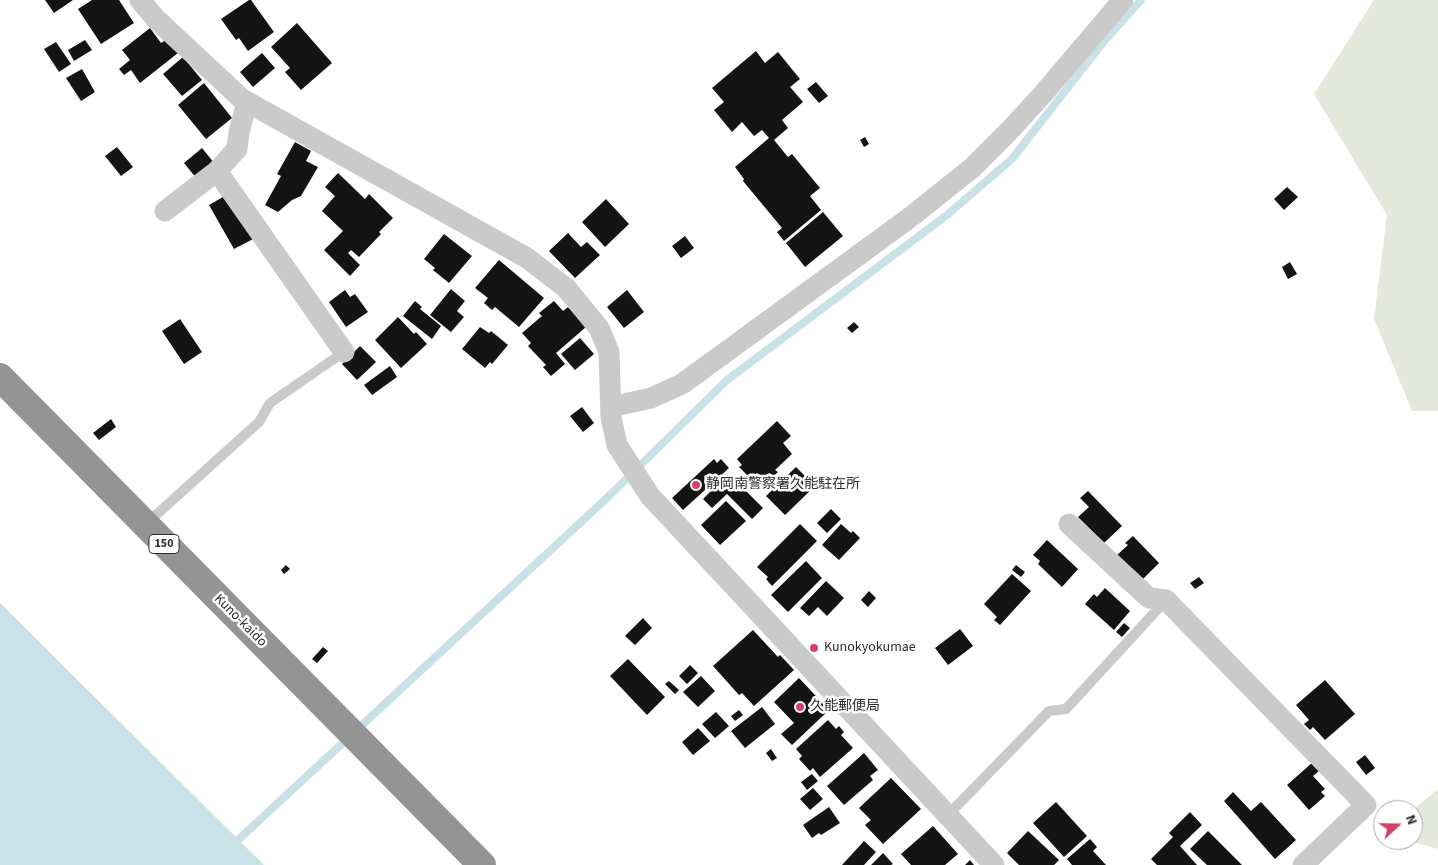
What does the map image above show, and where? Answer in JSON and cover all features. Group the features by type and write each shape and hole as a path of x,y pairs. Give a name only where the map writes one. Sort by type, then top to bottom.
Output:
{"highway":[{"name":"Kuno-kaido","path":"0,377 376,760 482,865"}],"street":[{"path":"140,0 162,25 242,100 527,258 566,288 599,328 609,352 611,407 617,444 650,496 994,865"},
{"path":"611,407 651,398 682,384 908,219 972,168 1010,130 1123,0"},
{"path":"165,211 217,171 237,149 239,132 247,102"},
{"path":"217,171 344,352"},
{"path":"1069,524 1149,598 1166,600 1366,805 1303,865"}],"lane":[{"path":"145,525 259,422 270,403 344,352"},
{"path":"948,815 1049,711 1066,709 1166,600"}],"shaded area":[{"path":"1374,0 1438,0 1438,411 1412,411 1374,319 1387,215 1314,94"},
{"path":"1438,789 1438,849 1423,845 1423,802"}],"water":[{"path":"0,603 264,865 0,865"}],"building":[{"path":"45,0 73,0 54,13"},
{"path":"92,0 119,0 134,23 101,44 78,9"},
{"path":"251,0 274,32 248,51 239,38 236,40 221,19"},
{"path":"297,23 332,63 301,90 285,72 290,68 271,47"},
{"path":"150,28 161,43 167,39 178,53 140,83 131,70 124,75 119,69 130,60 122,50"},
{"path":"85,40 92,50 74,61 68,50"},
{"path":"56,42 71,64 59,72 44,49"},
{"path":"756,51 765,63 778,52 800,79 790,87 803,102 782,120 788,128 774,140 788,157 792,154 820,188 810,196 821,210 784,241 777,232 782,228 743,181 744,179 735,167 769,138 762,130 754,136 742,122 732,132 714,110 724,102 712,88"},
{"path":"262,53 275,68 253,87 240,72"},
{"path":"183,57 202,80 182,96 163,74"},
{"path":"82,69 95,92 81,101 66,78"},
{"path":"816,82 828,96 819,103 807,89"},
{"path":"204,83 232,118 206,139 178,105"},
{"path":"865,137 869,144 864,147 860,140"},
{"path":"295,142 311,151 306,161 318,167 301,196 292,200 278,212 265,205 281,176 277,174"},
{"path":"117,147 133,167 121,176 105,156"},
{"path":"202,148 215,164 197,179 184,163"},
{"path":"338,173 365,199 369,194 393,218 359,257 351,250 348,253 360,265 350,276 324,250 343,231 322,211 335,196 325,187"},
{"path":"1287,187 1298,197 1284,210 1274,199"},
{"path":"223,197 255,238 234,249 209,205"},
{"path":"606,199 629,224 605,247 582,222"},
{"path":"823,212 843,236 805,267 786,243"},
{"path":"568,233 581,247 587,242 600,255 575,278 549,251"},
{"path":"444,234 472,256 449,283 433,270 435,268 424,259"},
{"path":"685,236 694,248 681,258 672,246"},
{"path":"499,260 544,298 519,327 495,307 492,310 484,303 488,298 475,288"},
{"path":"1290,262 1297,274 1288,279 1282,267"},
{"path":"451,289 465,301 457,311 464,317 451,332 430,315"},
{"path":"345,290 350,297 355,294 368,312 346,327 329,302"},
{"path":"627,290 644,312 624,328 607,307"},
{"path":"415,301 422,307 420,309 441,326 432,339 403,316"},
{"path":"554,301 563,311 568,307 586,327 556,353 565,364 551,376 543,367 546,365 528,346 531,343 522,333 542,316 539,313"},
{"path":"398,317 414,334 416,332 427,344 401,368 375,340"},
{"path":"180,319 202,352 184,364 162,331"},
{"path":"854,322 859,327 852,333 847,328"},
{"path":"480,327 489,333 491,331 508,345 492,364 490,362 485,368 462,349"},
{"path":"580,338 594,354 575,370 561,354"},
{"path":"360,346 376,362 357,380 342,364"},
{"path":"390,366 397,377 372,395 364,385"},
{"path":"582,407 594,423 583,432 570,416"},
{"path":"111,419 116,427 99,440 93,433"},
{"path":"777,421 791,436 783,443 792,454 775,470 778,472 763,486 759,482 757,485 739,467 742,465 737,459"},
{"path":"714,459 717,463 721,459 729,468 683,510 672,498"},
{"path":"796,467 815,486 785,515 766,496"},
{"path":"730,475 763,508 752,519 727,494 712,508 703,499"},
{"path":"1088,491 1122,526 1104,543 1078,517 1089,507 1080,498"},
{"path":"726,501 746,521 720,545 701,525"},
{"path":"831,509 841,519 827,533 817,523"},
{"path":"800,524 817,541 772,586 766,579 768,577 757,567"},
{"path":"841,524 860,538 839,560 822,545"},
{"path":"1133,536 1159,563 1142,580 1117,555 1128,545 1125,543"},
{"path":"1047,540 1078,569 1062,587 1038,564 1040,561 1033,555"},
{"path":"806,561 822,578 788,612 771,595"},
{"path":"286,565 290,569 284,574 281,570"},
{"path":"1016,565 1025,572 1021,577 1012,570"},
{"path":"1012,574 1031,591 1000,625 994,620 997,617 984,604"},
{"path":"1199,577 1204,583 1195,589 1190,583"},
{"path":"826,581 844,598 827,616 818,607 809,616 800,608"},
{"path":"1105,588 1130,611 1114,630 1085,604 1094,594 1097,597"},
{"path":"869,591 876,598 868,607 861,600"},
{"path":"643,618 652,628 635,645 625,636"},
{"path":"1124,623 1130,628 1122,637 1116,632"},
{"path":"960,629 973,646 948,665 935,648"},
{"path":"753,630 778,657 780,655 794,670 754,706 742,693 739,695 713,666"},
{"path":"323,647 328,651 317,663 312,659"},
{"path":"628,659 665,697 647,715 610,676"},
{"path":"690,665 698,673 687,684 679,676"},
{"path":"701,676 715,691 698,707 683,692"},
{"path":"799,678 829,710 792,745 781,734 794,723 774,702"},
{"path":"1325,680 1355,714 1325,740 1313,727 1310,730 1304,724 1309,720 1296,705"},
{"path":"669,681 679,690 675,694 665,684"},
{"path":"762,707 775,724 745,748 731,731"},
{"path":"739,710 743,715 735,721 731,716"},
{"path":"716,712 729,726 715,738 702,724"},
{"path":"828,720 836,729 839,726 844,732 841,735 853,748 820,777 813,768 810,771 799,759 802,756 796,749"},
{"path":"698,728 710,741 693,755 682,742"},
{"path":"771,749 777,758 772,761 766,753"},
{"path":"864,753 878,770 870,776 873,780 844,805 827,786"},
{"path":"1365,755 1375,768 1366,775 1356,762"},
{"path":"1313,762 1320,770 1313,776 1325,789 1321,792 1325,796 1309,810 1287,785"},
{"path":"812,774 818,781 807,790 801,782"},
{"path":"891,778 921,809 883,844 865,825 871,820 859,808"},
{"path":"813,788 823,799 810,810 800,799"},
{"path":"1233,792 1251,811 1261,802 1296,840 1275,859 1224,801"},
{"path":"1056,802 1087,836 1064,857 1033,823"},
{"path":"829,807 840,823 821,835 819,833 812,838 803,825"},
{"path":"1190,812 1202,825 1180,846 1197,865 1157,865 1151,859 1173,837 1169,833"},
{"path":"933,826 958,854 945,865 911,865 901,854"},
{"path":"1028,831 1059,860 1054,865 1019,865 1007,853"},
{"path":"1208,831 1242,865 1207,865 1190,849"},
{"path":"1090,839 1097,847 1093,851 1106,865 1072,865 1067,859"},
{"path":"864,841 876,852 864,865 842,865"},
{"path":"883,853 893,864 871,865"},
{"path":"970,860 974,865 965,865"}],"waterway":[{"path":"238,840 608,497 727,380 947,215 1012,159 1105,40 1141,0"}],"place":[{"name":"静岡南警察署久能駐在所","path":"696,485"},
{"name":"Kunokyokumae","path":"814,648"},
{"name":"久能郵便局","path":"800,707"}]}
